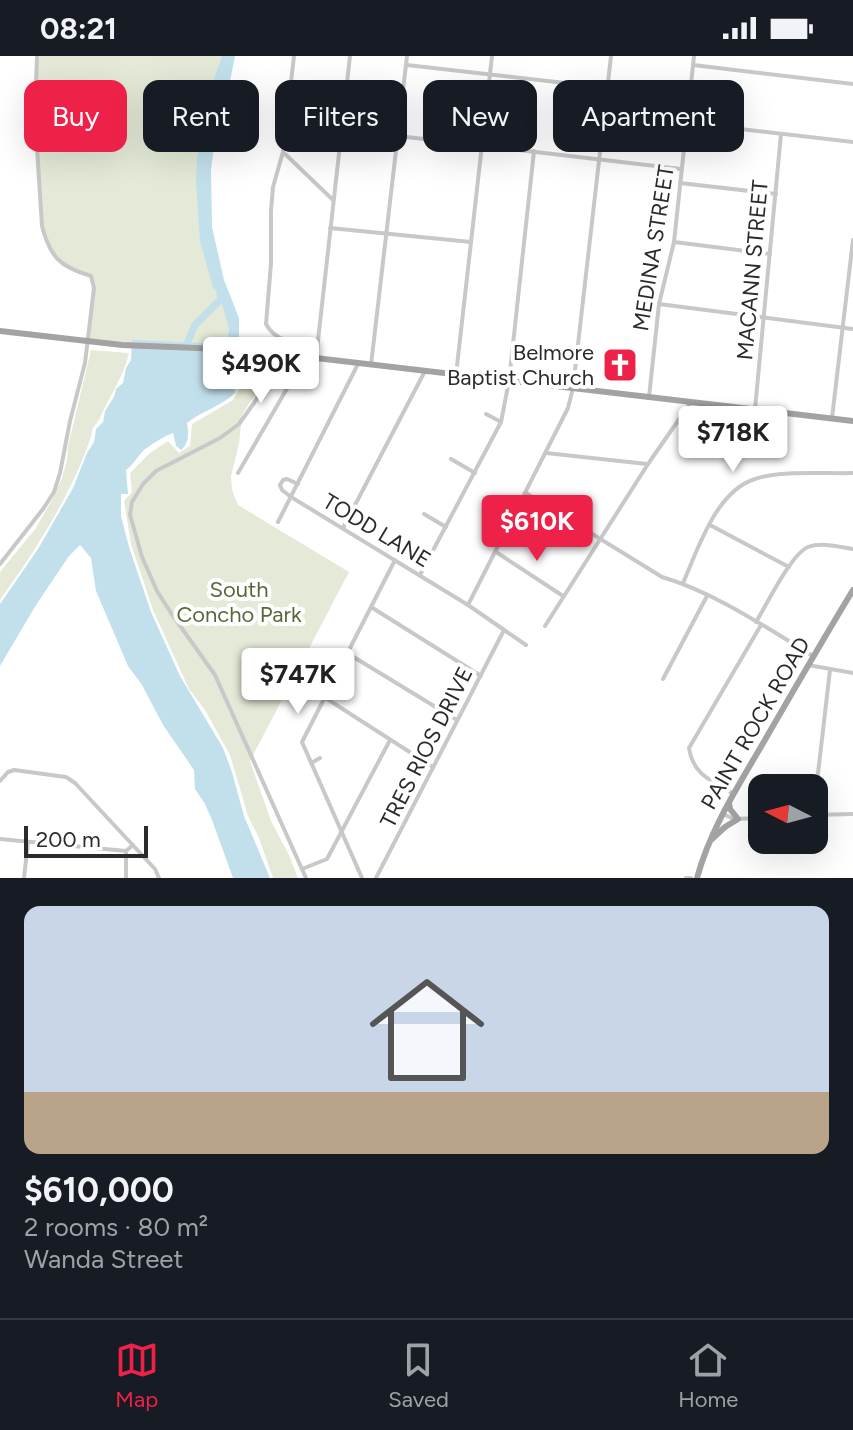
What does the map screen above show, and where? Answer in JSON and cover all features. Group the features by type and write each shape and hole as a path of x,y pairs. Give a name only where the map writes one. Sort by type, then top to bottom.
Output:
{"main road":[{"path":"0,331 122,345 248,350 853,421"},
{"name":"PAINT ROCK ROAD","path":"697,878 723,814 853,590"},
{"path":"709,843 738,819 729,803"}],"street":[{"path":"0,564 54,492 85,363 93,280 91,276 62,264 52,253 42,226 35,116 37,56"},
{"path":"291,80 294,56"},
{"path":"306,878 215,675 157,591 142,557 130,515 132,502 156,471 220,438 239,424 271,374 280,367 314,364 350,56"},
{"path":"405,80 407,56"},
{"path":"490,80 492,56"},
{"path":"608,80 611,56"},
{"name":"MEDINA STREET","path":"691,80 694,56"},
{"path":"407,65 553,82"},
{"path":"693,65 853,84"},
{"path":"744,130 853,142"},
{"name":"MACANN STREET","path":"755,409 781,134"},
{"path":"537,151 681,169"},
{"path":"316,346 276,337 266,324 273,187 283,152 333,201"},
{"path":"371,365 396,152"},
{"path":"456,375 482,152"},
{"path":"420,575 501,422 509,381 534,152"},
{"path":"468,605 568,408 573,388 600,152"},
{"name":"MEDINA STREET","path":"649,397 659,304 674,242 684,152"},
{"path":"680,183 776,194"},
{"path":"330,228 471,242"},
{"path":"832,418 853,240"},
{"path":"674,242 770,254"},
{"path":"659,304 853,329"},
{"path":"278,522 359,363"},
{"path":"238,473 300,366"},
{"path":"343,528 425,371"},
{"path":"545,626 691,402"},
{"path":"486,414 501,422"},
{"path":"546,453 648,464"},
{"path":"451,459 475,473"},
{"path":"683,583 710,525 724,501 738,488 753,479 774,475 853,473"},
{"path":"291,497 280,485 287,479 298,484"},
{"path":"526,493 662,577 708,595 813,656"},
{"name":"TODD LANE","path":"291,497 468,605 526,645"},
{"path":"424,514 446,527"},
{"path":"710,525 789,567"},
{"path":"734,794 695,767 689,748 789,567 806,548 823,545 853,549"},
{"path":"496,552 563,596"},
{"path":"362,878 302,742 395,560"},
{"path":"663,679 708,595"},
{"path":"371,607 481,676"},
{"name":"TRES RIOS DRIVE","path":"376,878 504,631"},
{"path":"347,653 457,720"},
{"path":"808,665 853,673"},
{"path":"818,774 830,670"},
{"path":"324,697 433,767"},
{"path":"302,869 327,859 390,740"},
{"path":"311,763 320,758"},
{"path":"0,781 14,770 66,777 133,845 155,869 159,878"},
{"path":"723,814 730,819 748,819"},
{"path":"828,815 853,814"},
{"path":"0,839 126,851 133,845"},
{"path":"24,878 28,842"},
{"path":"126,851 126,878"}],"green space":[{"path":"37,56 231,56 224,80 143,80 143,152 201,152 199,160 229,329 222,355 87,341 94,288 91,276 61,262 46,240 38,190 37,152 127,152 127,80 36,80"},
{"path":"91,350 129,353 61,505 0,600 0,572 36,528 62,478"},
{"name":"South Concho Park","path":"232,359 287,362 272,366 266,372 242,415 231,476 238,505 349,572 250,761 271,821 298,878 273,878 248,816 230,755 205,710 189,689 153,610 131,544 124,501 132,492 130,473 150,453 168,441 179,453 190,446 192,424 233,400 241,387"}],"water":[{"path":"222,56 235,56 230,80 214,79"},
{"path":"198,152 213,152 212,227 224,280 239,318 239,344 226,343 229,329 200,241"},
{"path":"132,340 227,344 235,393 187,423 188,438 181,450 176,446 173,433 154,443 126,470 128,494 121,494 121,516 151,612 180,676 223,748 244,816 270,878 233,878 212,820 195,789 194,770 128,666 96,591 91,558 80,545 36,605 0,666 0,604 38,549 73,488 94,442 96,429 103,422 116,389 123,383 131,360"}],"waterway":[{"path":"185,348 195,325 221,299 220,294"}],"place":[{"name":"Belmore Baptist Church","path":"620,365"}]}
